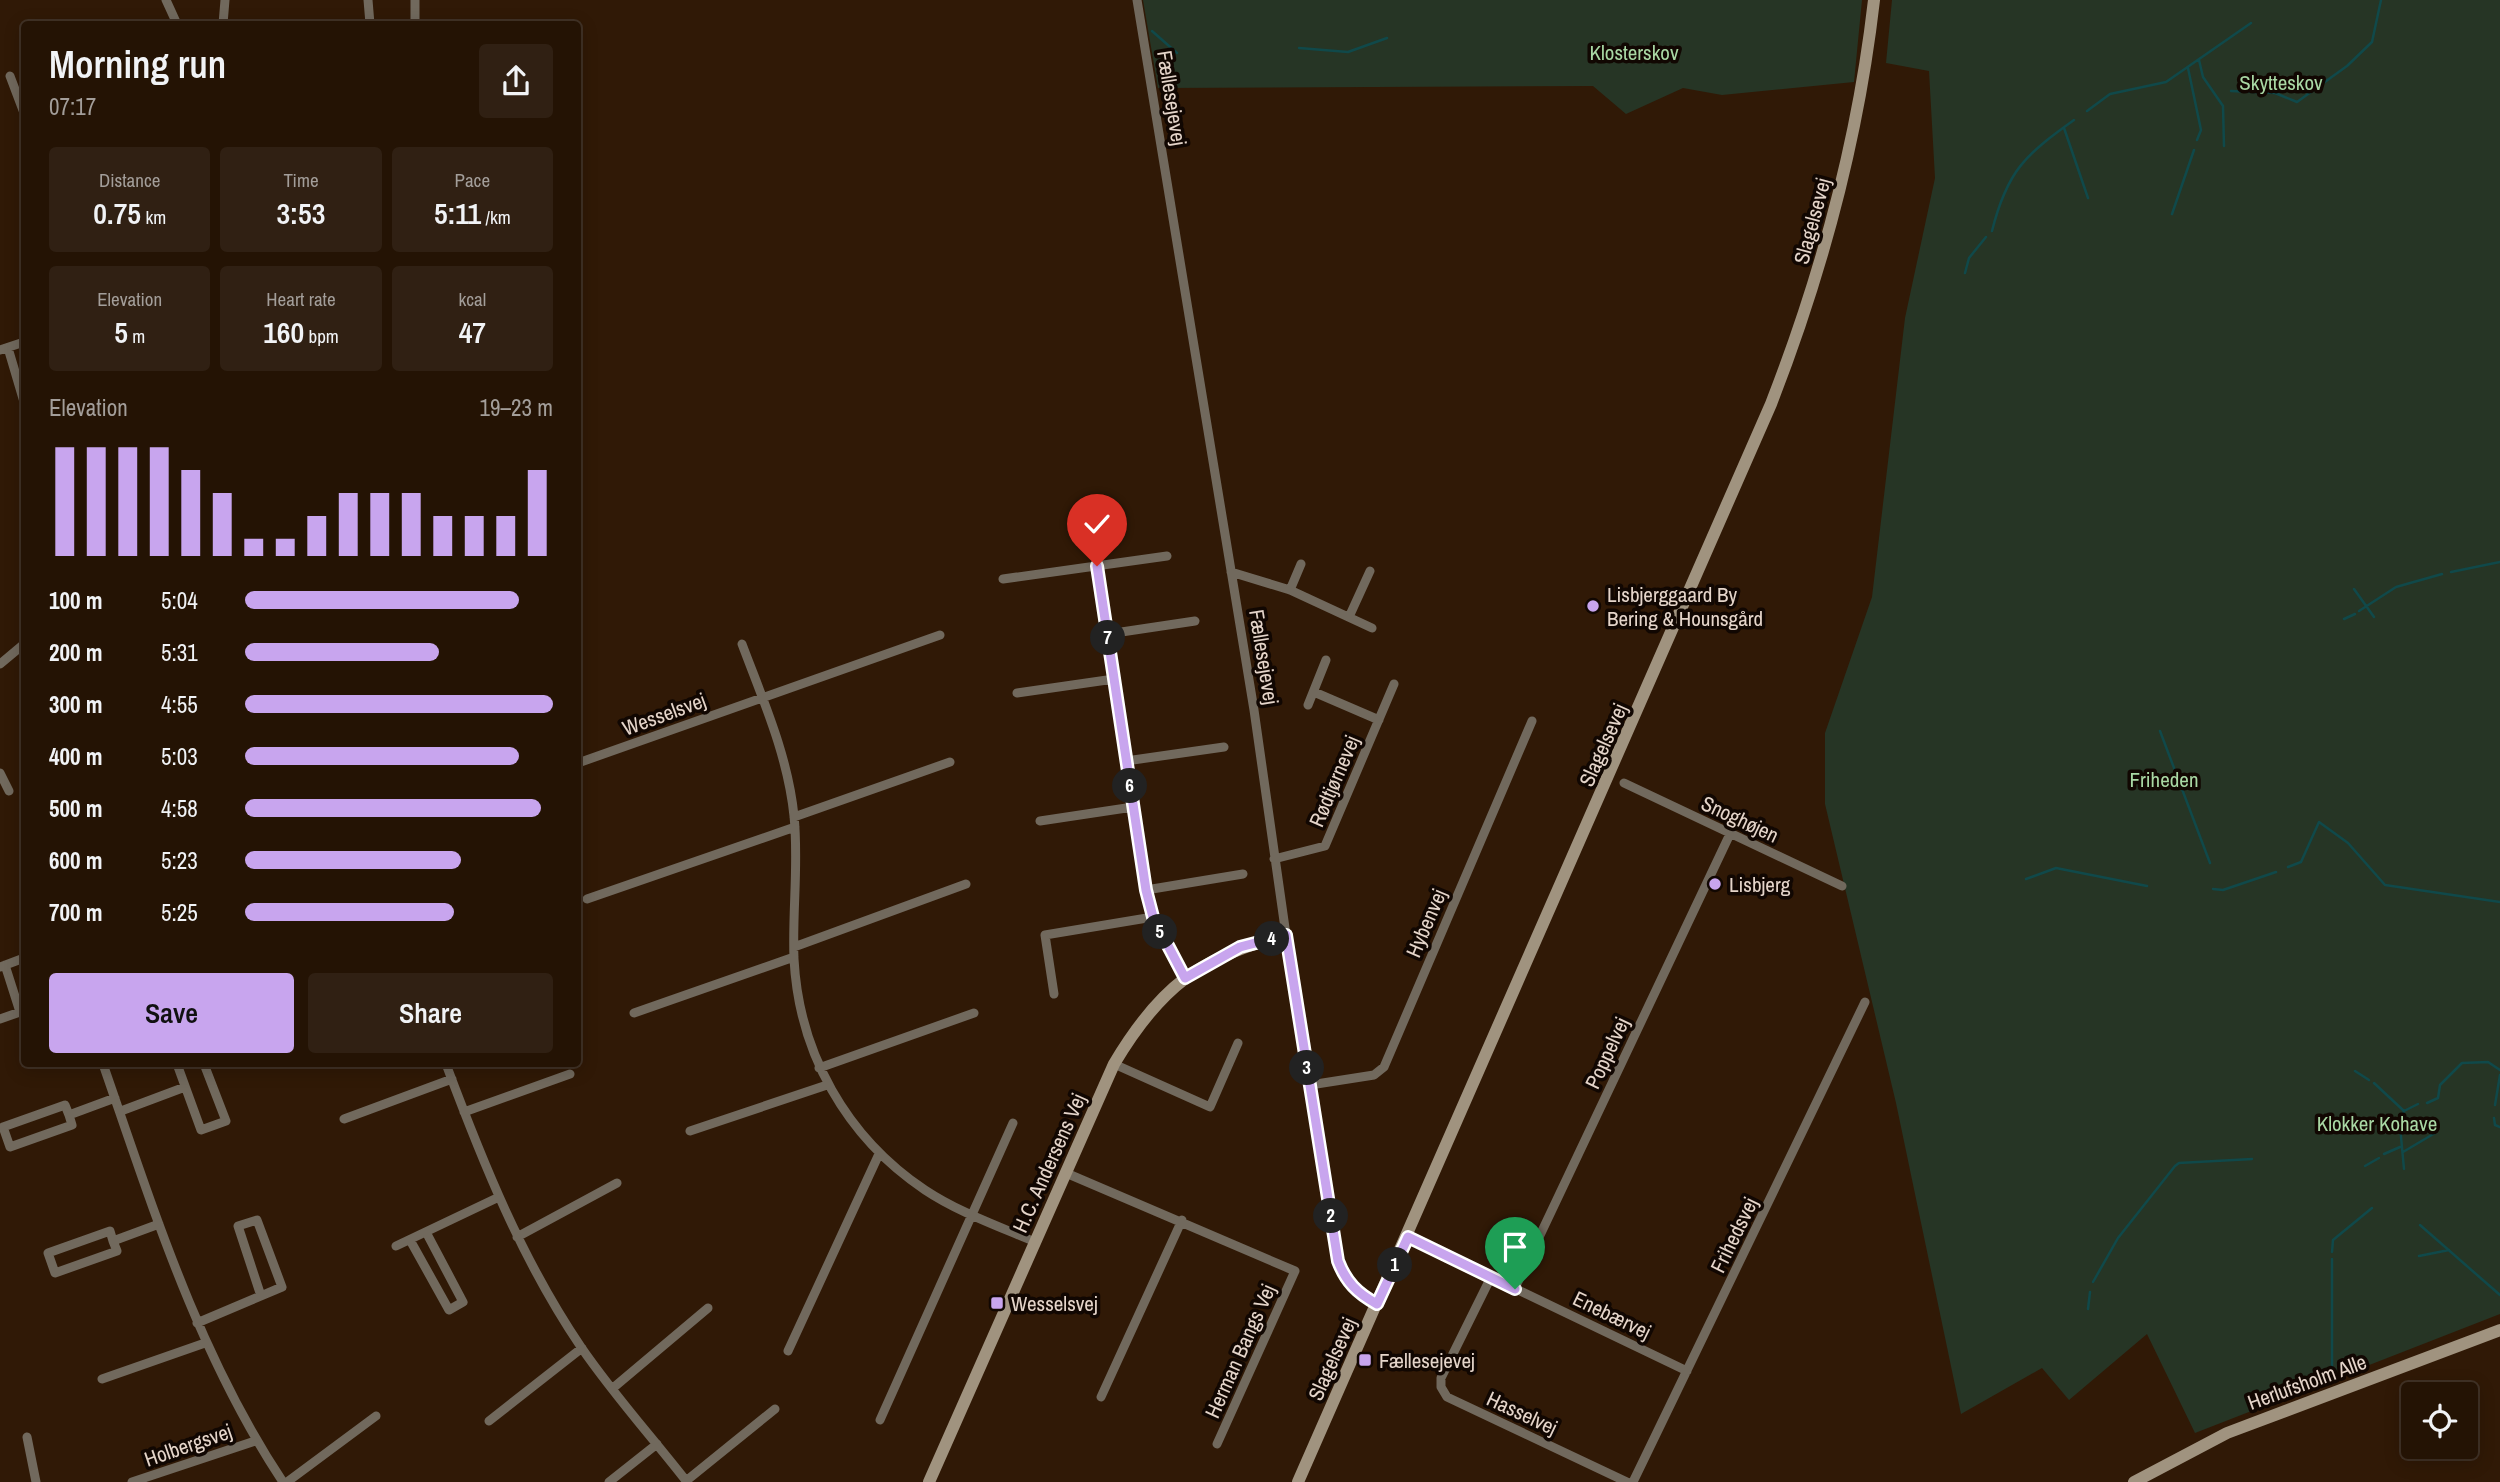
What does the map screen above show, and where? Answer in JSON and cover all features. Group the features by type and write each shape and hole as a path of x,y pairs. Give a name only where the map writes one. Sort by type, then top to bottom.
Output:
{"street":[{"path":"166,0 176,21"},
{"path":"223,21 225,0"},
{"path":"369,0 370,21"},
{"path":"415,0 415,21"},
{"name":"Fællesejevej","path":"1137,0 1231,572 1338,1261 1349,1284 1359,1294 1377,1304"},
{"name":"Slagelsevej","path":"1298,1482 1630,730 1766,417 1804,321 1854,135 1874,0"},
{"path":"10,76 21,105"},
{"path":"21,343 4,349 21,394"},
{"path":"1090,514 1146,890 1153,917 1185,978"},
{"path":"1003,579 1167,556"},
{"path":"1290,590 1301,564"},
{"path":"1349,617 1370,571"},
{"path":"1231,572 1290,590 1373,628"},
{"path":"1108,634 1195,621"},
{"name":"Wesselsvej","path":"581,763 940,635"},
{"path":"742,644 786,764 794,822 794,952 802,1017 827,1085 879,1154 925,1191 1035,1242"},
{"path":"0,664 21,646"},
{"path":"1308,705 1326,660"},
{"path":"1017,693 1114,679"},
{"name":"Rødtjørnevej","path":"1274,859 1325,846 1394,684"},
{"name":"Rødtjørnevej","path":"1314,692 1379,720"},
{"name":"Hybenvej","path":"1310,1085 1374,1075 1384,1068 1532,721"},
{"path":"1126,761 1224,747"},
{"path":"587,899 950,762"},
{"path":"0,773 9,791"},
{"name":"Snoghøjen","path":"1624,783 1842,887"},
{"path":"1040,821 1133,807"},
{"name":"Poppelvej","path":"1515,1289 1730,834"},
{"path":"1146,890 1243,874"},
{"path":"634,1013 966,884"},
{"path":"1054,994 1045,935 1153,917"},
{"name":"H.C. Andersens Vej","path":"929,1482 1114,1064 1135,1029 1185,978 1240,947 1286,935"},
{"path":"0,1019 20,1012 3,966 21,959"},
{"name":"Frihedsvej","path":"1633,1482 1865,1002"},
{"path":"819,1068 974,1013"},
{"path":"1114,1064 1210,1107 1238,1043"},
{"name":"Holbergsvej","path":"104,1067 159,1224 205,1343 255,1441 285,1482 376,1416"},
{"path":"178,1067 201,1130 226,1121 205,1067"},
{"path":"447,1067 517,1237 582,1348 686,1481 775,1409"},
{"path":"464,1112 570,1074"},
{"path":"344,1119 452,1079"},
{"path":"690,1131 827,1085"},
{"path":"121,1111 185,1087"},
{"path":"69,1115 115,1098"},
{"path":"65,1105 69,1115 72,1125 10,1147 3,1127 65,1105"},
{"path":"880,1420 1013,1123"},
{"path":"788,1351 879,1154"},
{"name":"Herman Bangs Vej","path":"1066,1172 1295,1271 1217,1444"},
{"path":"517,1237 617,1183"},
{"path":"396,1246 499,1198"},
{"path":"197,1323 261,1296 282,1287 257,1220 238,1226 261,1296"},
{"path":"1101,1397 1182,1220"},
{"path":"113,1241 159,1224"},
{"path":"110,1231 113,1241 117,1251 55,1273 48,1253 110,1231"},
{"path":"410,1240 449,1310 463,1302 426,1233"},
{"name":"Enebærvej","path":"1408,1237 1687,1371"},
{"name":"Hasselvej","path":"1491,1277 1441,1378 1441,1387 1447,1397 1627,1482"},
{"path":"613,1388 708,1308"},
{"name":"Herlufsholm Alle","path":"2134,1482 2239,1428 2500,1330"},
{"path":"102,1379 205,1343"},
{"path":"489,1422 582,1348"},
{"path":"27,1437 36,1482"},
{"name":"Holbergsvej","path":"132,1482 255,1441"},
{"path":"609,1482 657,1444"}],"green space":[{"name":"Klosterskov","path":"1143,0 1862,0 1854,82 1722,95 1683,88 1626,114 1593,86 1158,88"},
{"name":"Friheden","path":"1892,0 2500,0 2500,1314 2195,1433 2147,1334 2069,1400 2042,1368 1961,1414 1896,1103 1825,804 1825,733 1872,597 1905,318 1935,178 1929,71 1886,63"}],"waterway":[{"path":"2231,91 2275,93 2297,102 2347,66 2372,42 2381,0"},
{"path":"2087,111 2110,94 2166,82 2251,23"},
{"path":"1152,31 1177,53"},
{"path":"1299,48 1348,52 1387,38"},
{"path":"2199,60 2203,77 2223,106 2224,146"},
{"path":"2188,68 2201,130 2197,140"},
{"path":"1992,231 2004,193 2020,166 2074,120"},
{"path":"2064,128 2088,198"},
{"path":"2172,214 2194,150"},
{"path":"1965,273 1969,258 1986,237"},
{"path":"2451,572 2500,562"},
{"path":"2359,611 2396,587 2442,574"},
{"path":"2354,589 2374,617"},
{"path":"2344,619 2355,614"},
{"path":"2160,731 2210,863"},
{"path":"2288,867 2301,862 2319,822 2348,843 2385,885 2500,902"},
{"path":"2026,879 2056,868 2147,886"},
{"path":"2213,889 2223,890 2276,872"},
{"path":"2427,1103 2438,1098 2440,1085 2462,1063 2488,1062 2500,1070"},
{"path":"2355,1071 2369,1080"},
{"path":"2495,1105 2500,1075"},
{"path":"2374,1083 2404,1111"},
{"path":"2404,1169 2400,1126 2404,1111 2418,1104"},
{"path":"2494,1118 2495,1125 2500,1127"},
{"path":"2403,1152 2435,1133"},
{"path":"2384,1154 2400,1147"},
{"path":"2365,1166 2379,1158"},
{"path":"2093,1282 2118,1238 2175,1166 2179,1163 2252,1159"},
{"path":"2332,1252 2333,1240 2372,1208"},
{"path":"2420,1225 2500,1295"},
{"path":"2419,1256 2449,1250"},
{"path":"2332,1259 2332,1369"},
{"path":"2088,1309 2090,1292"}],"place":[{"name":"Lisbjerggaard By Bering & Hounsgård","path":"1593,606"},
{"name":"Lisbjerg","path":"1715,884"},
{"name":"Wesselsvej","path":"997,1303"},
{"name":"Fællesejevej","path":"1365,1360"}],"route":[{"path":"1097,566 1146,890 1153,917 1185,978 1240,947 1286,935 1338,1261 1343,1275 1359,1294 1377,1304 1408,1237 1515,1289"}],"park label":[{"name":"Skytteskov","path":"2281,82"},
{"name":"Klokker Kohave","path":"2377,1123"}]}
